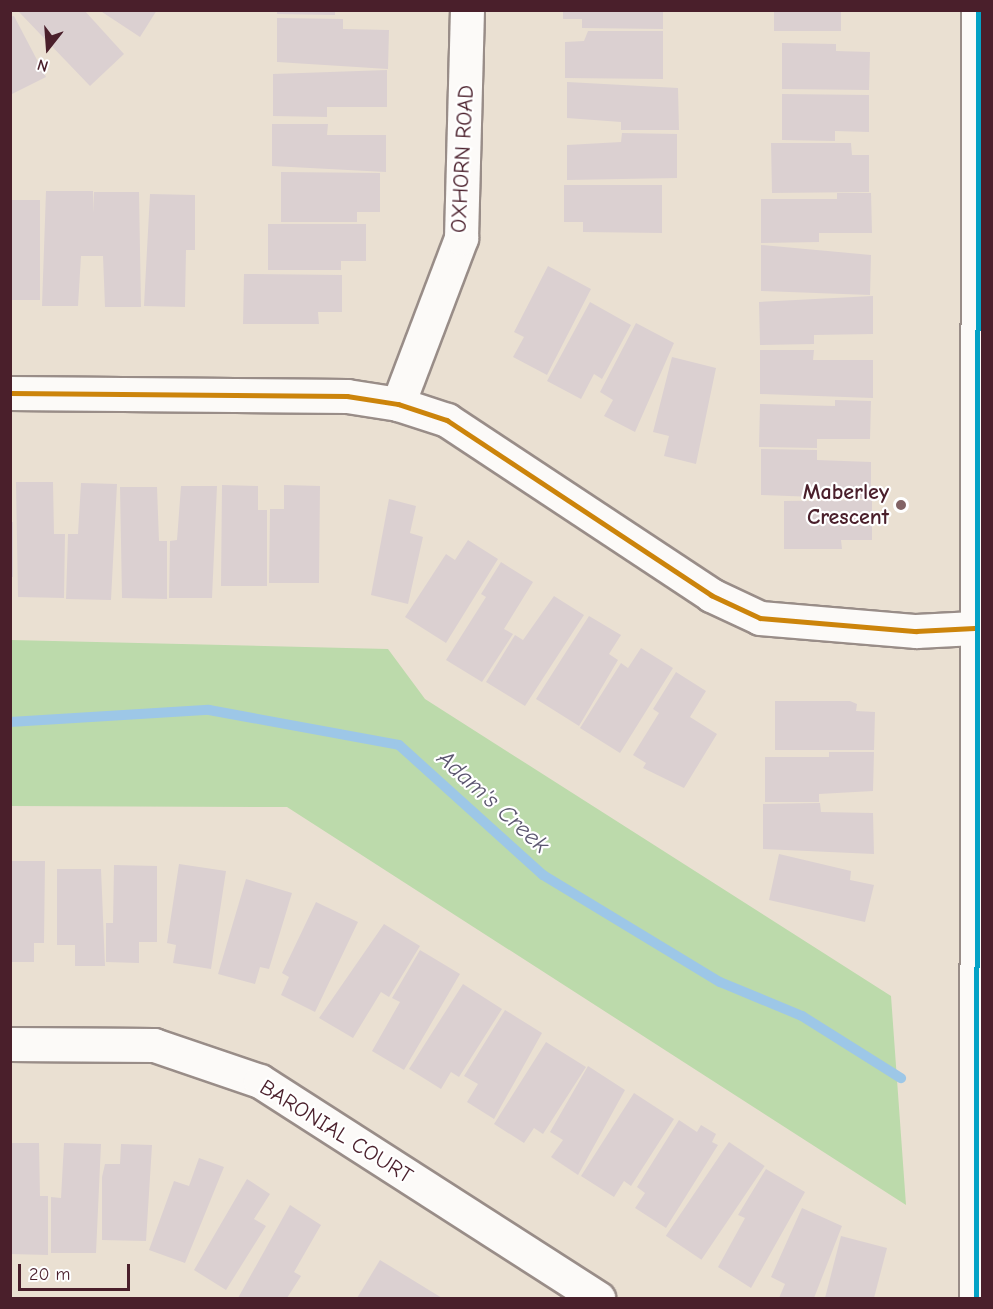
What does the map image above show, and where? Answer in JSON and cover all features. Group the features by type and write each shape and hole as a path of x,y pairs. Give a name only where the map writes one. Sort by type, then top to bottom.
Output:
{"street":[{"name":"OXHORN ROAD","path":"398,404 461,238 467,10"},
{"path":"976,1299 980,1118 974,628 981,204 978,10"},
{"path":"10,393 347,396 398,404 447,420 711,595 760,618 916,631 974,628"},
{"name":"BARONIAL COURT","path":"10,1044 154,1045 260,1081 580,1294"}],"green space":[{"path":"11,640 388,649 425,699 891,996 906,1205 287,807 11,806"}],"building":[{"path":"84,10 124,54 90,86 19,12"},
{"path":"99,10 157,10 140,37"},
{"path":"277,10 335,10 335,15 277,14"},
{"path":"563,10 663,10 663,29 582,28 582,19 563,19"},
{"path":"774,10 841,10 841,31 774,31"},
{"path":"14,16 46,77 10,95 10,17"},
{"path":"277,18 343,19 343,29 389,30 388,69 277,62"},
{"path":"588,31 663,31 663,79 565,78 565,42 584,41"},
{"path":"782,43 836,44 836,51 870,52 869,90 782,89"},
{"path":"387,70 387,107 327,107 327,117 273,116 273,74"},
{"path":"567,82 678,88 679,130 621,130 621,122 567,118"},
{"path":"782,94 869,95 869,132 835,131 835,141 782,140"},
{"path":"272,124 328,124 327,135 386,135 386,172 272,166"},
{"path":"622,133 677,134 677,178 567,180 567,145 621,142"},
{"path":"771,143 851,143 852,155 869,155 869,192 772,193"},
{"path":"281,172 380,173 380,212 357,212 357,222 281,222"},
{"path":"564,185 662,185 662,233 583,232 583,222 564,222"},
{"path":"46,191 93,191 93,213 94,192 139,192 141,307 105,307 103,256 81,256 78,306 42,306"},
{"path":"837,193 871,193 872,233 819,233 819,242 761,243 761,199 837,199"},
{"path":"150,194 195,195 195,250 186,250 185,307 144,306"},
{"path":"10,200 40,200 40,300 10,300"},
{"path":"268,224 366,224 366,261 341,261 341,270 268,270"},
{"path":"761,245 871,255 870,295 761,291"},
{"path":"548,266 591,289 547,375 513,357 524,337 514,332"},
{"path":"244,274 342,275 342,312 318,312 319,324 243,324"},
{"path":"873,296 873,334 814,335 814,344 760,345 759,302"},
{"path":"590,302 631,325 602,379 594,374 581,399 547,381"},
{"path":"636,323 674,343 635,432 604,416 613,400 600,392"},
{"path":"760,350 814,350 813,360 873,360 873,398 760,394"},
{"path":"672,357 716,368 696,464 664,456 669,436 653,432"},
{"path":"835,400 871,401 870,439 817,439 817,448 759,447 760,404 835,406"},
{"path":"761,449 817,450 817,460 871,462 871,499 761,495"},
{"path":"16,482 53,482 54,534 65,534 64,598 18,597"},
{"path":"81,483 117,484 111,600 66,599 68,534 78,534"},
{"path":"222,485 258,486 258,510 267,510 267,586 221,586"},
{"path":"284,485 320,486 319,583 269,583 270,509 284,509"},
{"path":"181,486 217,486 212,598 169,598 170,541 177,540"},
{"path":"120,487 157,487 159,541 167,541 167,599 122,598"},
{"path":"389,499 416,506 410,533 423,537 408,604 371,595"},
{"path":"872,500 872,540 841,540 842,549 784,549 784,501"},
{"path":"10,522 13,522 13,577 10,577"},
{"path":"468,540 498,559 446,643 405,617 446,554 455,560"},
{"path":"501,562 533,582 504,629 513,634 482,682 446,660 486,597 481,594"},
{"path":"554,596 584,615 525,706 486,682 515,635 523,640"},
{"path":"589,616 621,635 609,654 618,660 579,726 536,699"},
{"path":"641,648 673,668 620,753 580,728 621,663 628,668"},
{"path":"676,672 706,691 690,717 717,734 684,788 643,768 646,763 633,755 659,713 653,709"},
{"path":"775,701 850,701 857,704 856,711 875,712 874,750 775,750"},
{"path":"829,752 874,752 873,791 819,794 819,802 765,802 765,757 829,757"},
{"path":"820,803 821,812 873,813 874,854 763,849 763,804"},
{"path":"779,854 851,871 850,880 874,885 865,922 769,900"},
{"path":"10,861 45,861 44,943 34,943 34,962 10,962"},
{"path":"179,864 226,871 211,969 173,963 176,945 167,943"},
{"path":"114,865 157,866 157,942 139,942 139,963 106,962 106,923 113,923"},
{"path":"57,869 101,869 105,966 75,966 75,945 57,945"},
{"path":"246,879 292,893 269,969 260,967 255,984 218,974"},
{"path":"316,902 358,922 315,1012 281,995 289,977 282,973"},
{"path":"384,924 420,946 389,997 381,992 353,1038 319,1018"},
{"path":"420,950 460,974 404,1070 372,1051 400,1002 392,998"},
{"path":"463,984 502,1009 459,1077 451,1072 441,1089 409,1069"},
{"path":"505,1010 542,1033 494,1119 467,1102 478,1084 464,1076"},
{"path":"546,1042 586,1067 543,1134 534,1128 524,1143 494,1124"},
{"path":"588,1066 625,1090 578,1175 551,1157 563,1140 550,1132"},
{"path":"634,1093 674,1119 631,1186 624,1181 614,1197 581,1176"},
{"path":"679,1120 697,1132 701,1125 716,1134 712,1142 718,1145 666,1228 635,1208 645,1193 637,1187"},
{"path":"729,1142 765,1166 701,1260 666,1236"},
{"path":"10,1143 39,1143 40,1196 48,1196 48,1255 10,1254"},
{"path":"64,1143 101,1144 96,1253 51,1253 51,1197 61,1198"},
{"path":"121,1144 152,1145 146,1241 102,1240 102,1177 105,1164 120,1164"},
{"path":"199,1158 224,1167 185,1263 149,1250 174,1181 189,1186"},
{"path":"766,1169 805,1192 751,1288 718,1267 745,1218 738,1215"},
{"path":"247,1179 270,1194 254,1219 266,1226 226,1290 194,1270"},
{"path":"290,1205 321,1225 294,1272 301,1276 287,1298 238,1298"},
{"path":"802,1208 842,1226 814,1298 779,1298 785,1284 771,1277"},
{"path":"841,1236 887,1248 874,1298 825,1298"},
{"path":"380,1260 442,1298 357,1298"}],"waterway":[{"name":"Adam's Creek","path":"10,722 209,710 399,745 543,875 720,982 802,1016 901,1078"}],"transit line":[{"path":"976,1298 978,10"},
{"path":"10,393 347,396 398,404 447,420 711,595 760,618 916,631 974,628"}],"place":[{"name":"Maberley Crescent","path":"901,505"}]}
